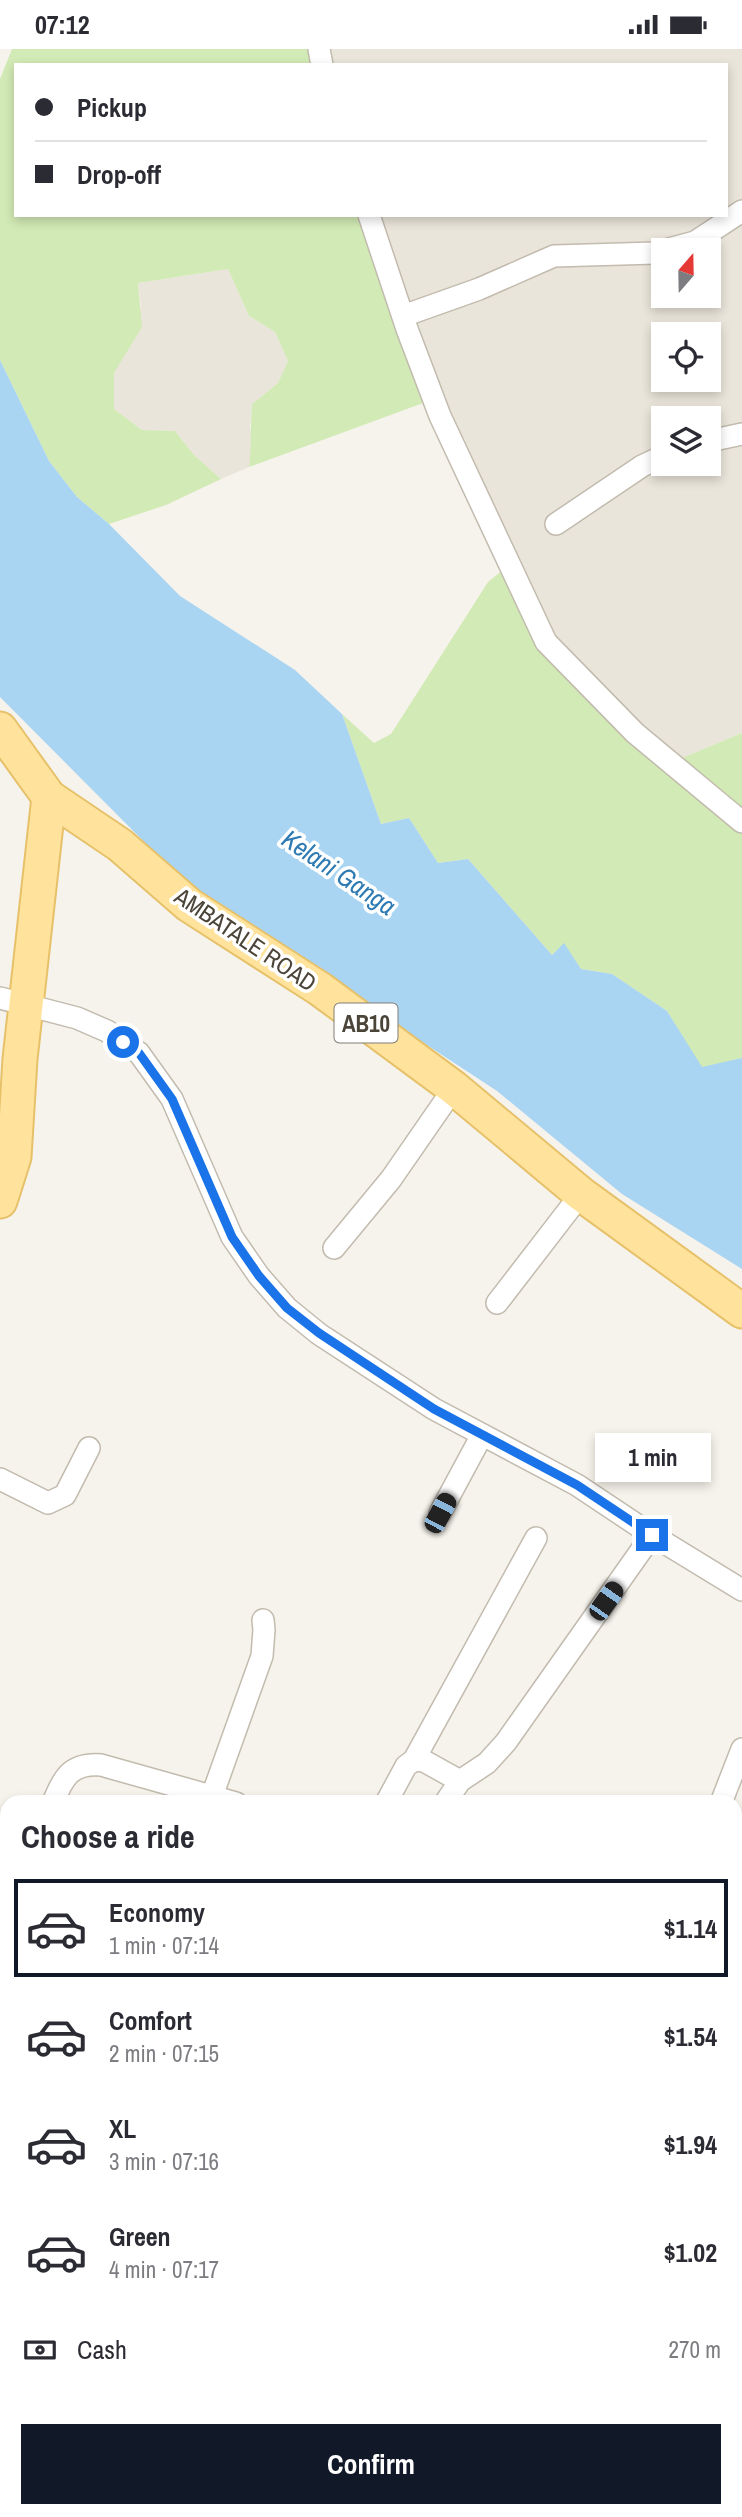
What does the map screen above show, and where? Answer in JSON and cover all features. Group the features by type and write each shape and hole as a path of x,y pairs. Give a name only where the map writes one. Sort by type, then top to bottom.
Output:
{"main road":[{"name":"AMBATALE ROAD","path":"0,729 49,797 120,845 189,905 320,989 454,1088 581,1194 742,1311"},
{"path":"0,1201 14,1157 13,1001 49,797"}],"street":[{"path":"701,238 742,211"},
{"path":"370,217 440,415 546,642 635,733 742,822"},
{"path":"403,316 479,289 554,256 651,253"},
{"path":"721,438 742,434"},
{"path":"556,524 651,462"},
{"path":"13,1001 77,1018 107,1031 139,1053 172,1099 232,1237 259,1276 287,1308 319,1333 434,1409 577,1485 742,1590"},
{"path":"334,1248 391,1179 454,1088"},
{"path":"497,1303 581,1194"},
{"path":"440,1513 482,1435"},
{"path":"0,1479 48,1503 65,1495 89,1448"},
{"path":"450,1795 460,1781 486,1763 506,1742 652,1535"},
{"path":"391,1795 407,1766 414,1760 536,1538"},
{"path":"56,1795 61,1782 73,1770 88,1765 101,1765 212,1795 262,1656 263,1620"},
{"path":"724,1795 742,1749"},
{"path":"414,1760 424,1761 460,1781"}],"shaded area":[{"path":"319,49 742,49 742,733 670,763 546,642 482,508 370,217 728,217 728,63 322,63"},
{"path":"228,269 249,316 275,332 288,361 278,383 252,404 250,428 253,440 249,467 221,479 194,455 175,431 142,430 114,409 114,373 141,307 138,283"}],"green space":[{"path":"12,49 319,49 322,63 14,63 14,217 370,217 434,399 249,467 252,404 278,383 288,361 275,332 249,316 228,269 138,283 142,327 114,373 114,409 142,430 175,431 194,455 221,479 166,505 109,524 77,497 49,461 0,360 0,79"},
{"path":"509,565 546,642 670,763 742,733 742,1058 702,1068 667,1011 612,974 581,969 564,944 552,955 468,859 438,863 409,818 381,824 342,714 374,743 391,734 488,582"}],"water":[{"name":"Kelani Ganga","path":"0,360 49,461 77,497 109,524 180,596 295,670 342,714 381,824 409,818 438,863 468,859 552,955 564,943 581,969 612,974 667,1011 702,1067 742,1058 742,1269 622,1194 497,1091 195,893 0,697"}],"route":[{"path":"123,1042 139,1053 172,1099 232,1237 259,1276 287,1308 319,1333 434,1409 577,1485 652,1535"}]}
